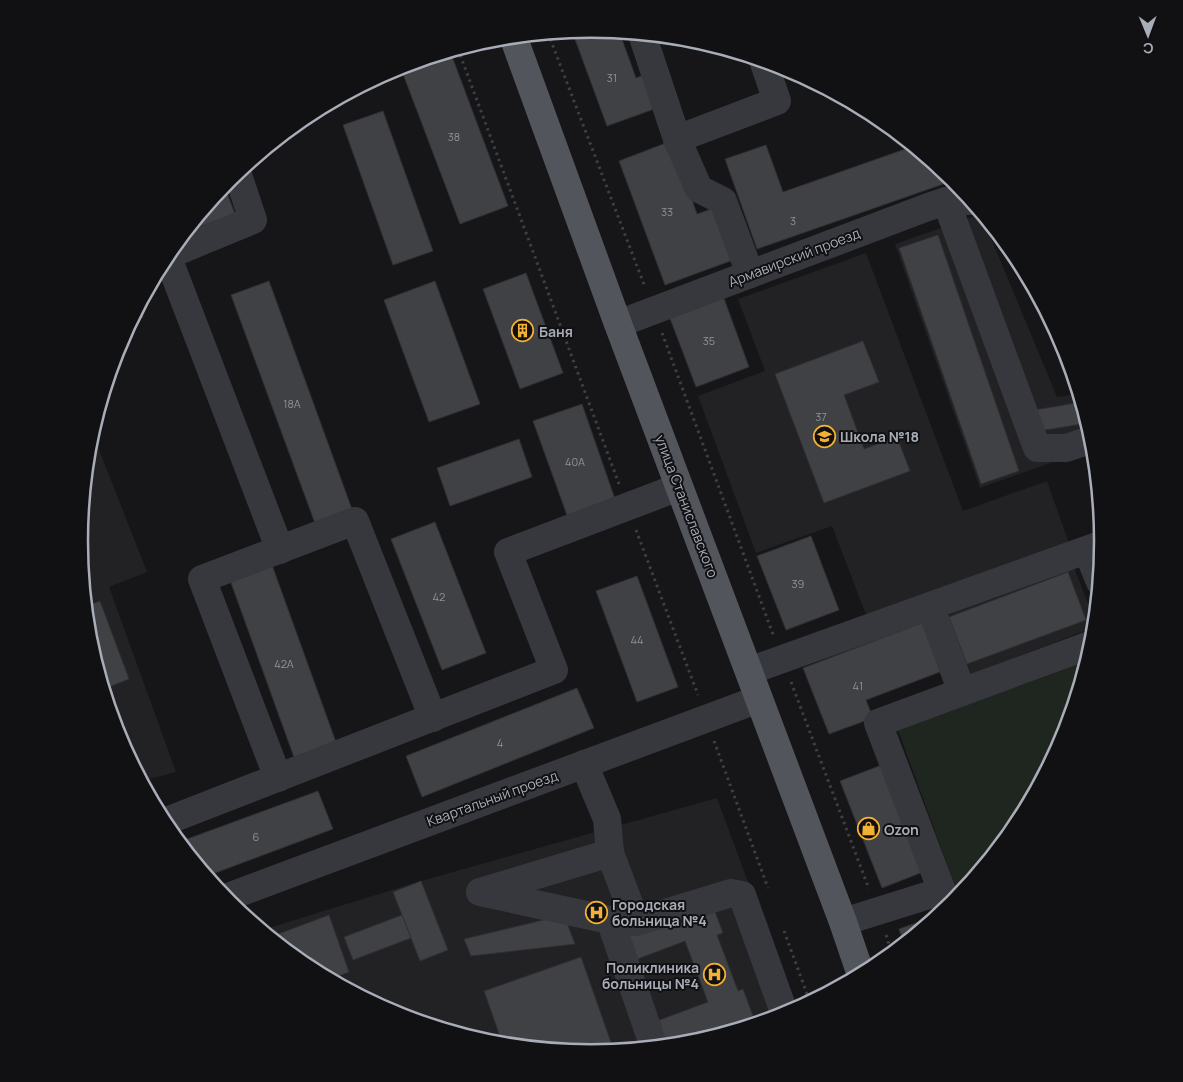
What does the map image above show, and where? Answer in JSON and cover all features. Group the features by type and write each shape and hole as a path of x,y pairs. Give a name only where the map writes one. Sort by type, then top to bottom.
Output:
{"main road":[{"name":"улица Станиславского","path":"516,44 618,324 858,968"}],"street":[{"path":"644,41 677,139 699,189 723,201 750,274"},
{"path":"677,139 777,101 767,69"},
{"path":"181,249 253,220 240,180"},
{"name":"Армавирский проезд","path":"618,324 946,201 963,201"},
{"path":"946,201 1037,448 1066,448 1085,442"},
{"path":"171,265 280,550"},
{"path":"172,819 554,670 508,552 679,487"},
{"path":"278,778 202,579 355,522 433,718"},
{"path":"749,671 1095,547"},
{"path":"930,606 962,692"},
{"path":"843,922 877,910 945,899 878,723 1083,648"},
{"name":"Квартальный проезд","path":"233,895 759,699"},
{"path":"584,764 607,819 610,853 623,921 652,1040"},
{"path":"610,853 480,892 623,921 731,893 742,895 782,1007"}],"path":[{"path":"551,40 654,310 889,946"}],"shaded area":[{"path":"976,216 988,230 1057,397 1073,395 1086,450 980,488 895,244"},
{"name":"Школа №18","path":"866,253 963,511 1047,481 1070,546 868,620 832,526 756,553 698,396 765,371 738,299"},
{"path":"97,446 147,572 109,587 176,772 148,779 126,734 105,671 92,607 89,574 89,508"},
{"path":"1073,565 1090,610 1087,630 964,677 941,615"},
{"path":"1080,664 1057,734 1028,793 991,848 956,888 898,730"},
{"name":"Городская больница №4","path":"717,798 773,950 785,1006 722,1027 690,1035 657,1040 592,1044 526,1040 493,1035 430,1018 369,993 312,960 270,928 421,881"}],"building":[{"path":"575,39 622,39 636,78 644,75 657,108 607,126"},
{"path":"452,57 508,206 460,224 403,74"},
{"path":"383,111 433,251 393,265 343,125"},
{"path":"671,141 697,214 714,208 733,260 665,285 619,161"},
{"path":"766,145 783,192 906,149 946,183 757,249 725,159"},
{"path":"227,193 235,214 198,227"},
{"path":"938,235 1019,471 981,484 899,248"},
{"name":"Баня","path":"526,273 563,373 520,389 483,289"},
{"path":"269,281 353,512 316,526 231,295"},
{"path":"435,281 480,404 429,422 384,300"},
{"path":"722,293 749,367 696,387 668,313"},
{"path":"863,341 879,382 844,395 864,449 897,437 910,471 824,503 775,374"},
{"path":"1076,403 1081,424 1039,431 1035,410"},
{"path":"582,404 616,502 568,518 533,421"},
{"path":"519,439 532,477 450,506 437,468"},
{"path":"435,522 486,653 442,670 391,539"},
{"path":"811,536 839,610 786,630 757,556"},
{"path":"272,565 337,745 295,760 230,580"},
{"path":"1068,572 1086,620 967,664 949,617"},
{"path":"637,576 678,687 637,702 596,591"},
{"path":"100,601 129,679 110,687 105,671 92,604"},
{"path":"927,621 945,670 866,700 873,718 829,734 803,668"},
{"path":"577,688 594,728 422,797 406,756"},
{"path":"887,763 928,870 882,888 840,781"},
{"path":"318,791 333,829 214,874 186,839"},
{"path":"421,881 448,950 420,961 393,892"},
{"name":"Поликлиника больницы №4","path":"711,901 723,933 717,935 738,991 743,989 753,1016 722,1027 663,1039 657,1021 708,1002 685,941 635,960 625,933"},
{"path":"329,915 349,972 338,976 312,960 278,934"},
{"path":"402,915 411,938 353,960 344,937"},
{"path":"564,915 575,944 471,956 464,939"},
{"path":"922,921 902,937 899,929"},
{"path":"581,957 611,1043 559,1043 500,1036 484,991"}],"place":[{"name":"Баня","path":"523,331"},
{"name":"Школа №18","path":"824,436"},
{"name":"Ozon","path":"868,829"},
{"name":"Городская больница №4","path":"596,912"},
{"name":"Поликлиника больницы №4","path":"715,975"}]}
